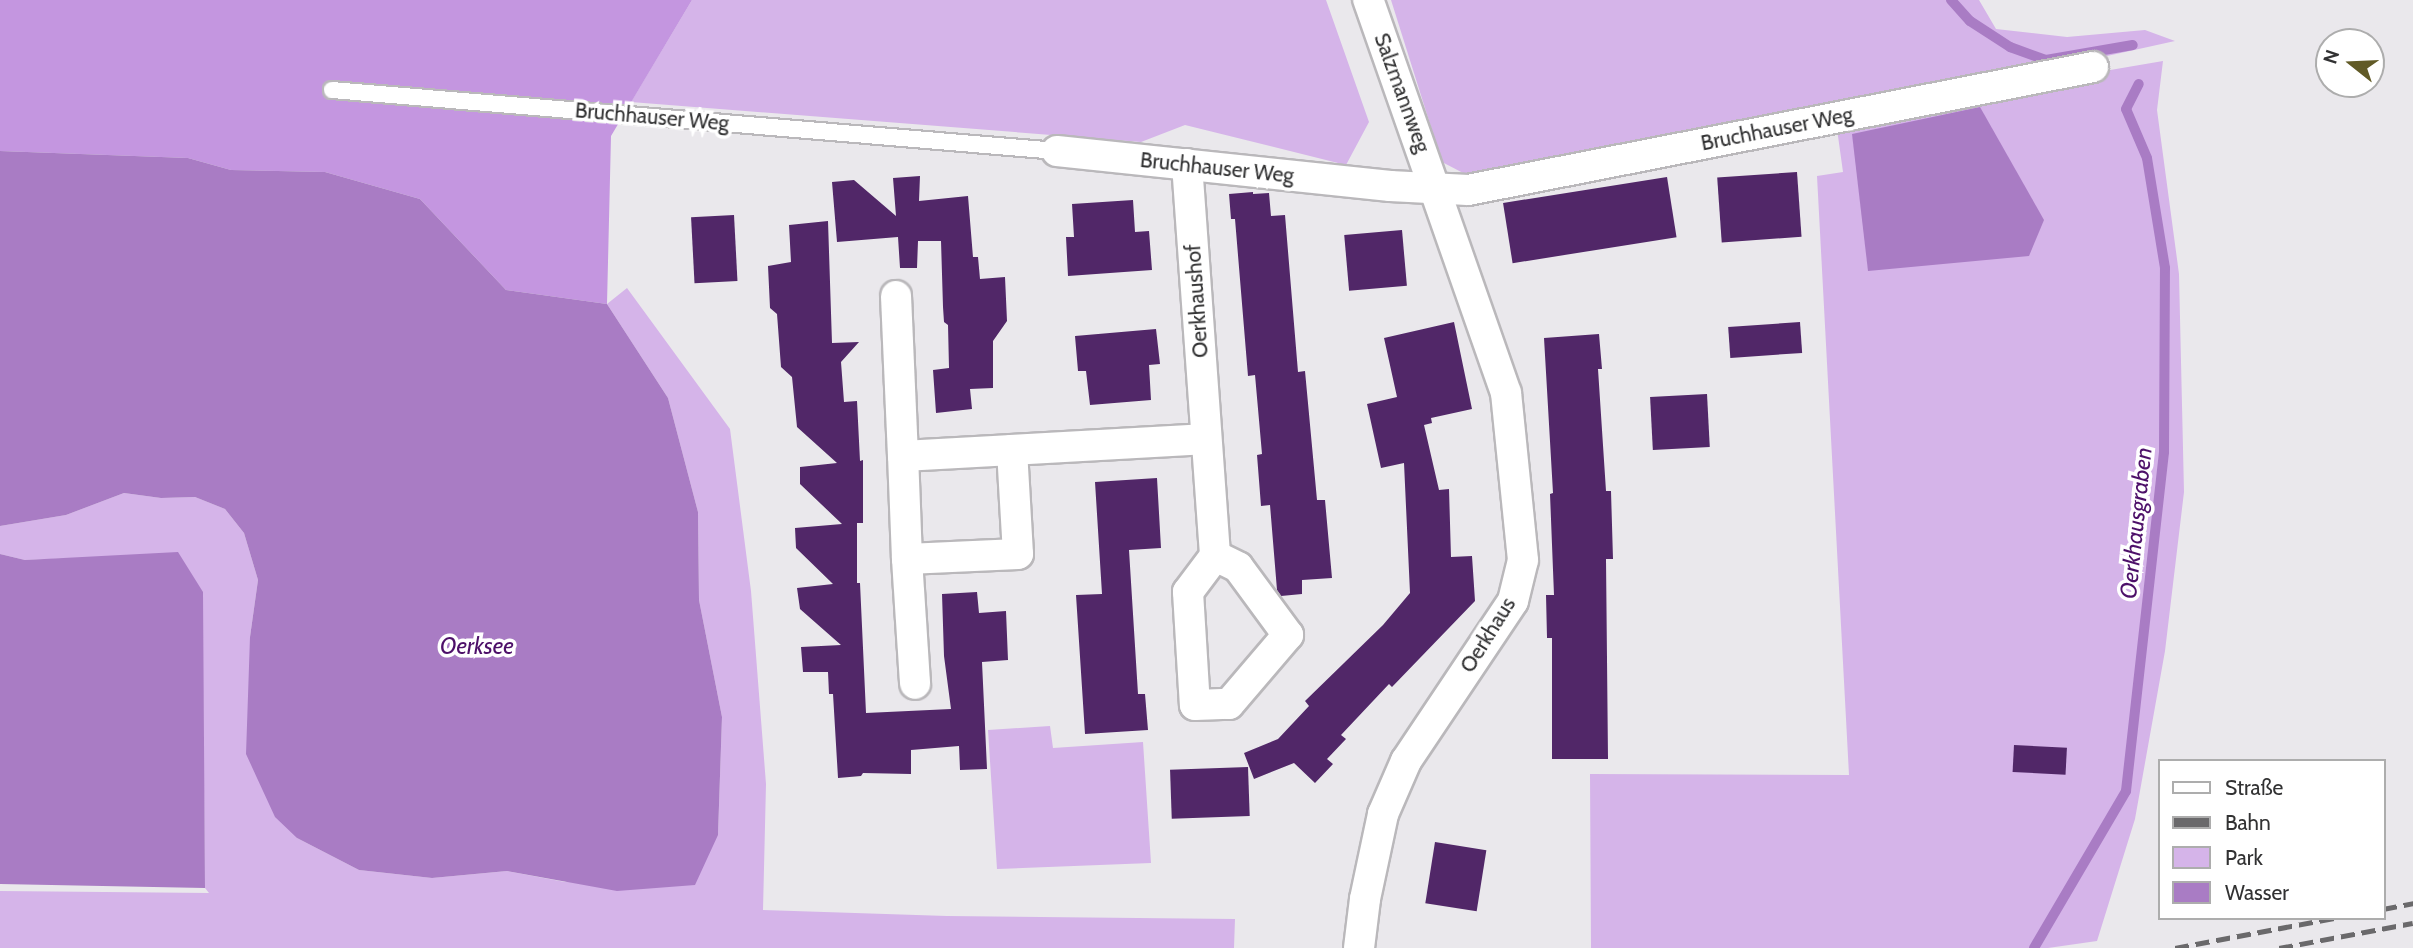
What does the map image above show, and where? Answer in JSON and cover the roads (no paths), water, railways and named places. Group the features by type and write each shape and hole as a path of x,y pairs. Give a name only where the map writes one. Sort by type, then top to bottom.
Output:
{"street":[{"name":"Salzmannweg","path":"1368,0 1435,187"},
{"name":"Bruchhauser Weg","path":"1057,151 1390,186 1468,190 2093,67"},
{"name":"Oerkhaushof","path":"1187,164 1216,556"},
{"name":"Oerkhaus","path":"1359,948 1365,899 1383,814 1406,761 1513,601 1523,560 1506,393 1435,187"},
{"path":"896,296 915,684"},
{"path":"903,456 1206,439"},
{"path":"907,559 1018,554 1012,450"},
{"path":"1216,556 1238,566 1288,635 1229,704 1195,705 1188,592 1216,556"}],"lane":[{"name":"Bruchhauser Weg","path":"332,90 1057,151"}],"water":[{"path":"1980,107 2044,220 2029,256 1868,271 1852,134"},
{"name":"Oerksee","path":"0,151 188,158 231,170 325,172 420,199 506,290 607,304 668,398 698,512 699,600 722,717 718,835 695,885 617,891 507,871 432,878 359,870 297,838 275,817 246,754 250,637 258,580 244,533 225,509 195,497 161,498 124,493 66,515 0,526"},
{"path":"178,552 203,592 205,888 0,884 0,554 25,560"}],"waterway":[{"name":"Oerkhausgraben","path":"1951,0 1970,21 2010,47 2046,60 2133,45"},
{"name":"Oerkhausgraben","path":"2034,948 2126,791 2164,452 2165,268 2147,158 2126,109 2139,84"}],"railway":[{"path":"2385,909 2413,903"},
{"path":"2175,948 2323,920"},
{"path":"2279,948 2413,923"}]}
